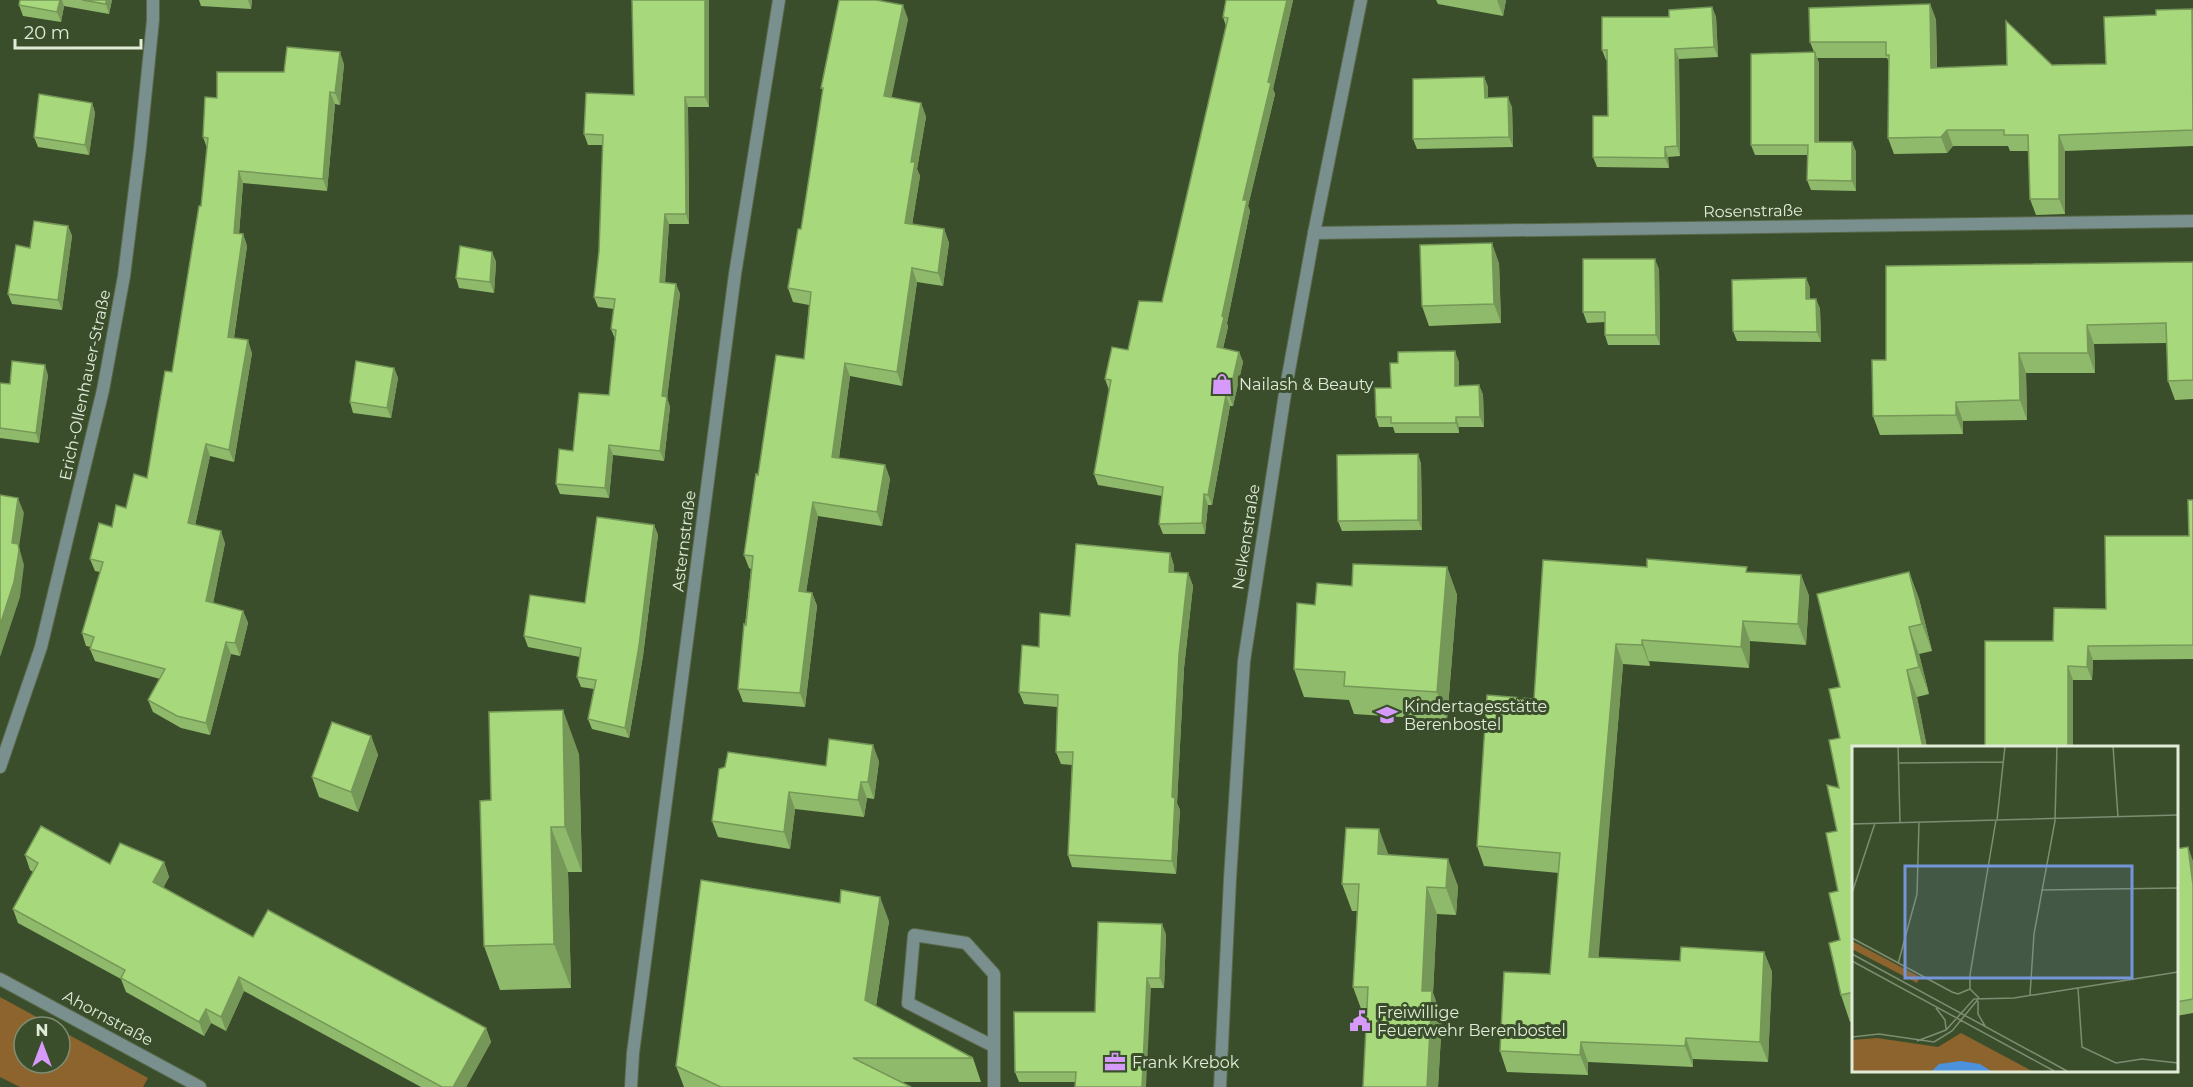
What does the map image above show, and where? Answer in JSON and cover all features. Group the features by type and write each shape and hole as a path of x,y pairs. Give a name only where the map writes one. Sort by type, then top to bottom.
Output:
{"street":[{"name":"Erich-Ollenhauer-Straße","path":"0,766 41,647 103,390 127,253 140,148 153,0"},
{"name":"Asternstraße","path":"631,1087 636,1029 735,274 779,0"},
{"name":"Nelkenstraße","path":"1220,1087 1244,661 1286,387 1314,233 1361,0"},
{"name":"Rosenstraße","path":"1314,233 2193,221"},
{"path":"993,1046 908,1003 914,935 966,943 994,974 994,1087"},
{"name":"Ahornstraße","path":"0,979 200,1087"}],"shaded area":[{"path":"0,997 33,1015 12,1015 12,1075 72,1075 72,1037 148,1078 143,1087 20,1087 0,1077"}],"building":[{"path":"20,0 60,0 57,12 19,5"},
{"path":"82,0 106,0 106,4"},
{"path":"632,0 705,0 705,97 685,97 686,214 665,214 660,282 676,284 662,396 667,397 660,451 609,445 605,488 556,484 559,449 573,451 579,393 609,395 616,330 611,329 615,299 594,297 599,251 603,135 584,134 586,93 634,95"},
{"path":"839,0 876,0 903,5 884,96 921,103 911,162 915,162 905,223 944,229 938,273 912,268 897,372 845,363 832,457 885,465 877,512 813,502 799,591 812,593 800,693 738,689 753,556 744,555 776,355 804,359 811,292 788,288 798,229 801,229 823,88 821,88"},
{"path":"1226,0 1287,0 1268,82 1271,83 1243,200 1247,200 1222,316 1224,317 1217,347 1239,352 1229,396 1226,395 1208,495 1204,494 1202,523 1159,524 1163,487 1094,474 1111,380 1105,379 1112,347 1128,350 1139,301 1162,302 1228,18 1223,17"},
{"path":"1930,4 1931,68 2007,65 2006,21 2052,65 2106,64 2104,17 2156,15 2156,10 2192,9 2193,130 2059,135 2059,199 2030,199 2028,135 2004,135 2004,130 1947,130 1941,137 1888,138 1889,55 1886,55 1886,42 1810,42 1809,8"},
{"path":"1712,7 1714,47 1675,49 1677,146 1665,147 1665,158 1593,157 1593,116 1608,116 1607,50 1602,50 1602,17 1669,17 1669,10"},
{"path":"287,47 340,52 335,93 330,92 323,179 239,171 234,233 243,234 228,337 248,340 229,450 206,444 188,523 221,531 206,601 243,611 235,643 226,642 206,723 177,716 148,700 165,669 90,649 94,637 82,633 103,562 90,559 99,523 112,527 116,505 126,508 134,474 147,478 165,371 172,372 199,206 201,206 208,138 203,137 205,97 217,98 217,72 284,72"},
{"path":"1815,52 1815,142 1852,142 1852,181 1807,180 1808,145 1751,145 1751,54"},
{"path":"1484,77 1485,98 1508,97 1509,137 1413,139 1413,79"},
{"path":"39,94 92,103 85,145 34,137"},
{"path":"34,221 68,226 58,300 8,294 16,245 30,248"},
{"path":"1492,243 1494,304 1422,306 1420,245"},
{"path":"460,246 492,252 490,282 456,278"},
{"path":"1583,259 1655,259 1656,335 1605,335 1605,312 1583,312"},
{"path":"2193,262 2193,380 2168,381 2166,323 2087,325 2088,353 2019,353 2020,400 1956,402 1956,415 1873,416 1872,360 1886,360 1886,266"},
{"path":"1806,278 1806,299 1816,299 1817,332 1733,331 1732,280"},
{"path":"1455,351 1455,386 1479,385 1480,417 1456,417 1456,423 1391,423 1391,417 1376,417 1375,388 1391,388 1390,363 1398,363 1398,352"},
{"path":"12,361 45,365 36,433 0,428 0,383 10,384"},
{"path":"356,361 394,368 387,408 350,402"},
{"path":"1418,454 1418,520 1338,521 1337,455"},
{"path":"0,495 18,498 12,543 18,544 19,550 14,582 0,625"},
{"path":"2188,500 2193,500 2193,645 2088,646 2087,667 2068,666 2068,746 1985,746 1985,641 2053,641 2054,608 2106,609 2105,536 2189,536"},
{"path":"597,517 654,525 639,646 625,728 588,719 596,680 577,677 581,648 524,636 530,595 585,603"},
{"path":"1076,544 1170,553 1169,572 1188,573 1179,655 1172,797 1175,798 1172,861 1068,855 1073,752 1056,752 1058,695 1019,692 1022,645 1039,647 1040,613 1070,616"},
{"path":"1647,559 1747,567 1746,572 1801,575 1798,624 1743,621 1741,647 1642,640 1642,645 1616,644 1589,957 1680,961 1681,947 1764,952 1760,1042 1686,1038 1685,1046 1581,1042 1580,1055 1500,1051 1504,972 1550,974 1560,853 1477,846 1487,695 1534,699 1543,560 1647,567"},
{"path":"1353,564 1447,567 1437,692 1344,686 1345,672 1294,669 1297,603 1315,605 1317,583 1352,586"},
{"path":"1909,572 1922,624 1909,627 1919,667 1907,670 1923,746 1852,746 1852,992 1841,995 1829,943 1840,940 1829,893 1838,891 1826,833 1837,831 1827,785 1839,788 1829,740 1840,738 1829,689 1840,687 1817,594"},
{"path":"563,710 565,827 551,827 554,944 484,946 480,801 491,800 489,712"},
{"path":"332,722 371,736 351,792 312,777"},
{"path":"829,739 873,745 868,782 861,782 858,800 789,792 784,832 712,821 719,769 725,767 728,752 826,766"},
{"path":"41,826 110,864 120,843 164,862 153,882 253,937 268,910 486,1028 453,1087 442,1087 239,977 221,1017 206,1009 199,1022 121,978 125,970 13,909 38,863 25,855"},
{"path":"1346,828 1379,829 1378,854 1448,859 1446,888 1427,887 1422,991 1432,991 1427,1087 1363,1087 1368,987 1353,987 1359,884 1342,884"},
{"path":"2188,847 2193,885 2193,999 2178,1002 2178,849"},
{"path":"701,880 840,903 841,890 880,897 865,1000 973,1058 853,1058 911,1087 721,1087 676,1066"},
{"path":"1098,922 1162,924 1160,978 1147,978 1142,1087 1075,1087 1076,1072 1015,1072 1014,1012 1095,1012"}],"place":[{"name":"Nailash & Beauty","path":"1222,384"},
{"name":"Kindertagesstätte Berenbostel","path":"1387,715"},
{"name":"Freiwillige Feuerwehr Berenbostel","path":"1360,1021"},
{"name":"Frank Krebok","path":"1115,1062"}]}
